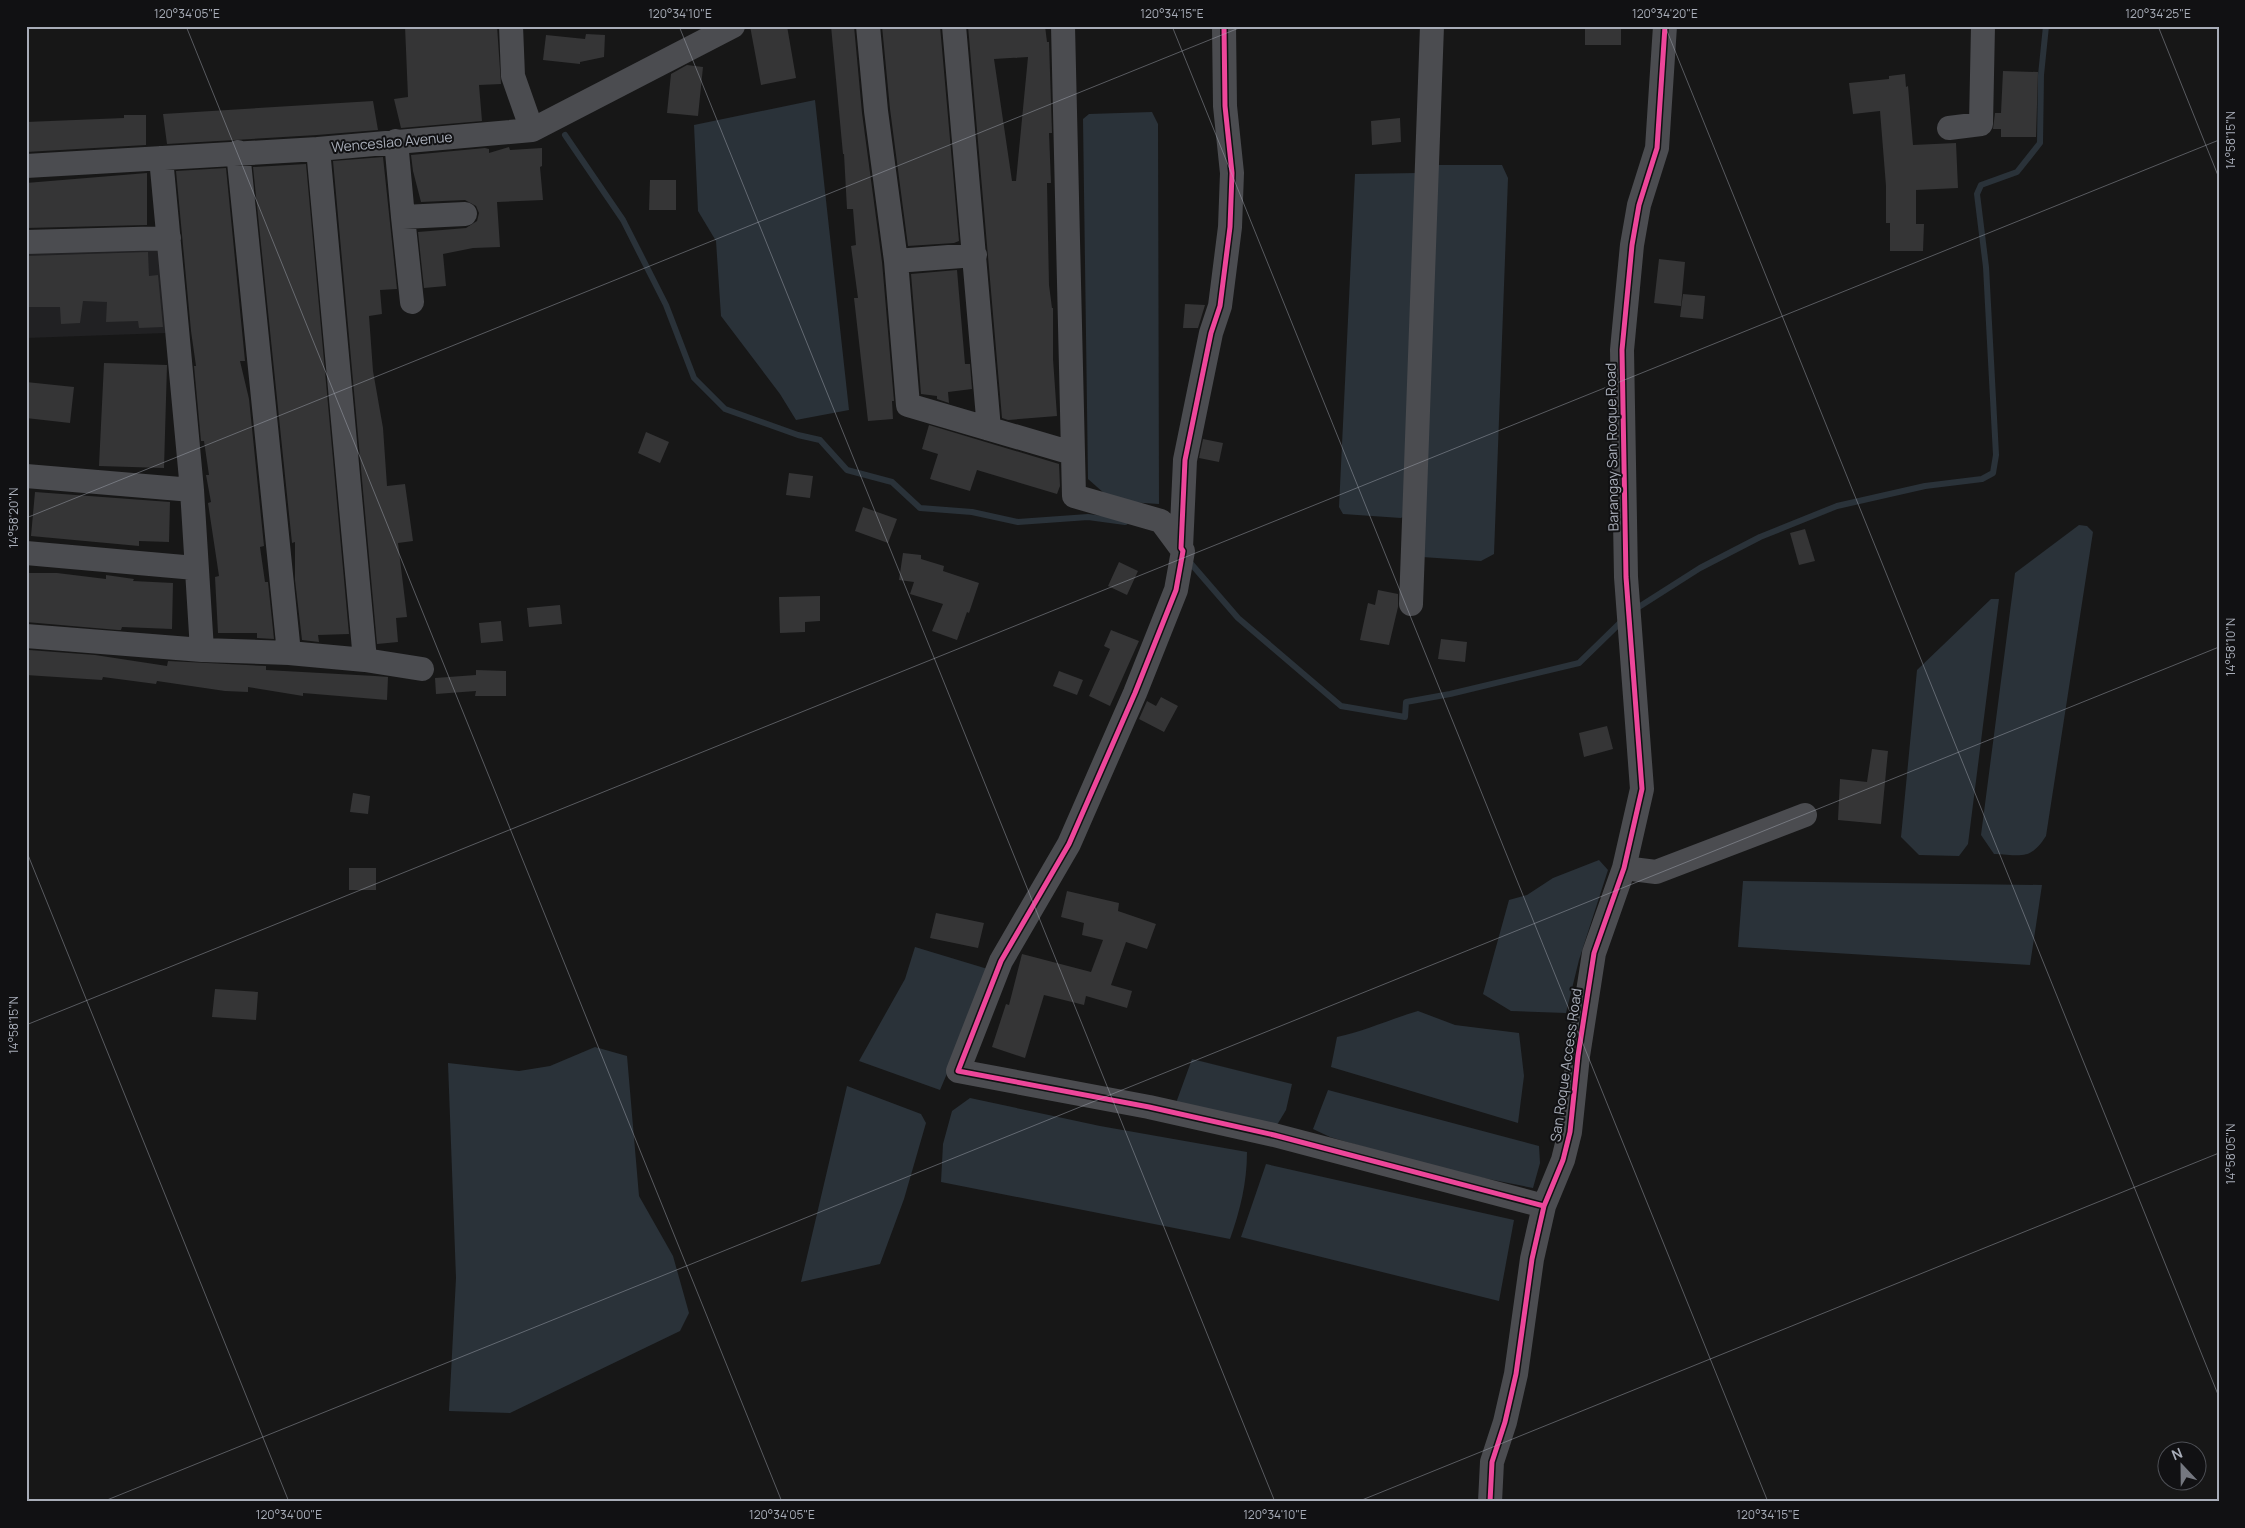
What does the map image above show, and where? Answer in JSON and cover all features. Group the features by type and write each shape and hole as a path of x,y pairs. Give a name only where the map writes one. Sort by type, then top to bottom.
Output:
{"street":[{"path":"511,26 513,76 532,130"},
{"name":"Wenceslao Avenue","path":"26,166 238,152 318,149 532,130 733,26"},
{"path":"868,26 876,111 896,261 908,404 1072,453"},
{"path":"954,26 989,429"},
{"path":"1064,26 1074,496 1161,521 1181,548"},
{"path":"1224,26 1225,106 1232,174 1230,227 1220,306 1211,333 1185,460 1181,548 1183,551 1176,590 1135,693 1069,844 1001,961 958,1071 1149,1108 1274,1135 1544,1206"},
{"path":"1411,604 1432,26"},
{"name":"Barangay San Roque Road","path":"1624,868 1642,789 1626,577 1622,350 1639,205 1657,148 1665,26"},
{"path":"1949,128 1981,124 1983,26"},
{"path":"396,141 412,302"},
{"path":"318,149 365,660"},
{"path":"238,152 289,653"},
{"path":"160,158 192,490 195,568 202,650"},
{"path":"403,217 465,214"},
{"path":"26,242 169,238"},
{"path":"896,261 975,255"},
{"path":"26,476 192,490"},
{"path":"26,553 195,568"},
{"path":"26,636 202,650 289,653 365,660 422,669"},
{"path":"1624,868 1656,872 1805,814"},
{"name":"San Roque Access Road","path":"1490,1502 1492,1462 1505,1422 1516,1374 1532,1258 1544,1206 1563,1160 1570,1132 1578,1056 1594,952 1598,934 1624,868"}],"shaded area":[{"path":"815,100 849,410 796,420 780,394 721,316 716,241 698,211 694,125"},
{"path":"1152,112 1158,124 1159,504 1113,501 1088,479 1083,119 1089,114"},
{"path":"1437,165 1502,165 1508,178 1494,554 1481,561 1422,557"},
{"path":"1418,173 1408,513 1401,518 1343,514 1339,507 1355,174"},
{"path":"163,242 166,333 26,338 26,247"},
{"path":"2079,525 2087,526 2093,532 2046,836 2030,853 2024,855 1994,854 1981,835 2015,573"},
{"path":"1991,599 1999,599 1968,844 1959,856 1919,855 1901,837 1917,670"},
{"path":"1599,860 1608,870 1579,960 1566,1013 1511,1011 1483,994 1509,900 1527,895 1553,878"},
{"path":"1743,881 2042,885 2030,965 1738,947"},
{"path":"915,947 991,970 940,1090 859,1061 905,979"},
{"path":"1418,1011 1455,1025 1519,1033 1524,1076 1518,1123 1331,1067 1337,1037 1358,1032"},
{"path":"595,1047 627,1056 639,1196 673,1256 689,1313 680,1331 510,1413 449,1411 456,1278 448,1063 519,1071 550,1066"},
{"path":"1192,1059 1292,1084 1286,1110 1277,1125 1176,1103"},
{"path":"847,1086 921,1114 926,1123 904,1199 880,1264 801,1282"},
{"path":"1328,1090 1539,1146 1540,1163 1533,1188 1443,1170 1330,1137 1313,1129"},
{"path":"970,1098 1100,1126 1247,1152 1246,1175 1242,1197 1230,1239 941,1182 943,1144 952,1111"},
{"path":"1266,1164 1514,1220 1499,1301 1241,1237"}],"building":[{"path":"405,26 497,26 501,84 479,85 482,121 401,128 394,99 408,97"},
{"path":"750,26 787,26 796,78 761,85"},
{"path":"831,26 854,26 862,113 882,262 894,401 892,401 893,419 868,421 854,298 858,298 851,246 856,245 853,209 847,209 844,154"},
{"path":"882,26 940,26 959,241 954,243 908,246 890,109"},
{"path":"968,26 1045,26 1047,42 1049,42 1052,133 1049,133 1051,183 1047,183 1049,285 1053,308 1053,359 1057,416 1008,420 1002,418","holes":["1028,57 1016,181 1012,181 994,59"]},
{"path":"1585,26 1621,26 1621,45 1585,45"},
{"path":"586,34 605,35 604,57 580,62 580,64 543,60 546,35 585,39"},
{"path":"687,65 703,67 698,116 667,113 671,74"},
{"path":"2003,71 2038,72 2036,137 2001,137 2001,129 1993,129 1995,113 2001,113"},
{"path":"1905,74 1906,87 1908,86 1913,145 1956,143 1958,188 1916,190 1916,224 1924,224 1923,251 1890,251 1890,223 1886,223 1886,186 1880,111 1853,114 1849,83 1889,79 1889,76"},
{"path":"373,101 378,130 167,144 163,114"},
{"path":"124,115 146,115 146,145 26,152 26,122 124,118"},
{"path":"1400,118 1401,142 1372,145 1371,121"},
{"path":"509,147 510,150 542,148 542,166 540,167 543,200 497,202 500,247 473,248 443,254 446,286 424,288 418,232 466,228 477,221 479,213 476,206 465,200 421,202 411,155 485,148 489,149 489,153"},
{"path":"383,157 397,289 380,290 382,314 369,316 373,371 383,428 387,486 405,484 413,541 398,543 407,617 396,618 398,642 377,644 333,161"},
{"path":"306,164 349,634 318,635 319,642 302,640 295,580 295,542 292,543 253,167"},
{"path":"226,168 245,361 240,361 249,399 264,546 260,547 265,582 268,582 274,639 257,638 257,633 218,633 215,577 219,576 208,503 211,502 206,475 209,475 204,441 201,441 194,366 196,366 176,171"},
{"path":"147,173 147,225 26,228 26,183"},
{"path":"650,180 676,180 676,210 649,210"},
{"path":"148,252 149,276 158,275 163,327 139,328 138,321 106,322 107,302 83,301 80,323 61,324 60,307 26,307 26,256"},
{"path":"1659,259 1685,262 1681,306 1654,303"},
{"path":"957,270 965,364 970,364 972,389 948,392 949,403 937,399 937,396 921,394 911,274"},
{"path":"1683,294 1705,296 1703,319 1680,317"},
{"path":"1185,304 1205,305 1198,328 1183,328"},
{"path":"104,363 167,365 164,468 99,466"},
{"path":"26,382 74,387 70,423 26,418"},
{"path":"929,425 1059,464 1060,486 1057,494 977,470 970,491 930,479 938,454 922,449"},
{"path":"646,432 669,442 660,463 638,453"},
{"path":"1203,439 1223,443 1219,462 1199,458"},
{"path":"789,473 813,476 810,498 786,495"},
{"path":"35,492 170,502 169,542 139,541 139,546 31,536"},
{"path":"863,507 897,519 888,543 855,531"},
{"path":"1805,529 1815,561 1799,565 1790,533"},
{"path":"903,553 921,555 921,559 944,566 943,571 979,583 957,640 932,631 943,604 910,594 914,582 899,580"},
{"path":"1119,562 1138,571 1127,595 1108,586"},
{"path":"26,573 57,573 106,579 106,575 134,579 133,581 173,583 172,629 122,627 121,630 118,630 26,622"},
{"path":"1378,590 1398,594 1398,607 1389,645 1360,640 1368,603 1375,605"},
{"path":"820,596 820,621 805,622 805,632 780,633 779,597"},
{"path":"560,605 562,624 529,627 527,608"},
{"path":"501,621 503,641 481,643 479,623"},
{"path":"1111,630 1139,641 1110,706 1089,696 1110,649 1104,646"},
{"path":"1441,639 1467,642 1465,662 1438,659"},
{"path":"29,650 95,655 167,666 168,661 266,666 266,670 388,677 387,700 303,693 303,696 248,687 248,692 225,691 157,681 156,684 103,677 102,680 26,675"},
{"path":"476,670 506,671 506,696 475,696 476,691 436,694 435,678 476,675"},
{"path":"1059,671 1083,680 1077,695 1053,686"},
{"path":"1161,697 1178,706 1164,732 1139,719 1147,701 1156,706"},
{"path":"1607,726 1613,749 1584,757 1579,733"},
{"path":"1872,749 1888,751 1881,824 1838,820 1840,779 1867,782"},
{"path":"353,793 370,796 368,814 350,812"},
{"path":"349,868 376,868 376,890 349,890"},
{"path":"1067,891 1119,903 1118,911 1156,924 1147,949 1126,942 1111,985 1132,991 1127,1008 1086,996 1084,1005 1044,995 1025,1058 992,1047 1006,1004 1009,1005 1022,954 1091,972 1103,940 1082,935 1084,923 1061,917"},
{"path":"936,913 984,923 978,948 930,938"},
{"path":"215,989 258,992 256,1020 212,1017"}],"waterway":[{"path":"1634,610 1700,568 1760,537 1837,506 1925,486 1982,479 1993,473 1996,455 1986,267 1977,194 1981,185 2017,172 2040,143 2041,75 2046,26"},
{"path":"565,135 623,220 666,305 694,378 725,409 798,435 820,440 847,470 892,482 920,508 972,512 1018,522 1088,517 1125,522"},
{"path":"1187,559 1238,618 1341,706 1405,717 1406,702 1450,694 1579,663 1623,620"}],"cycle path":[{"path":"1224,26 1225,106 1232,173 1230,227 1220,306 1211,333 1185,460 1181,548 1183,551 1176,590 1135,693 1069,844 1001,961 958,1071 1149,1107 1274,1135 1544,1206"},
{"path":"1490,1502 1492,1462 1505,1422 1516,1374 1532,1259 1544,1206 1563,1160 1570,1132 1578,1056 1594,953 1624,868 1642,789 1626,577 1622,350 1632,245 1639,205 1657,148 1665,26"}]}
